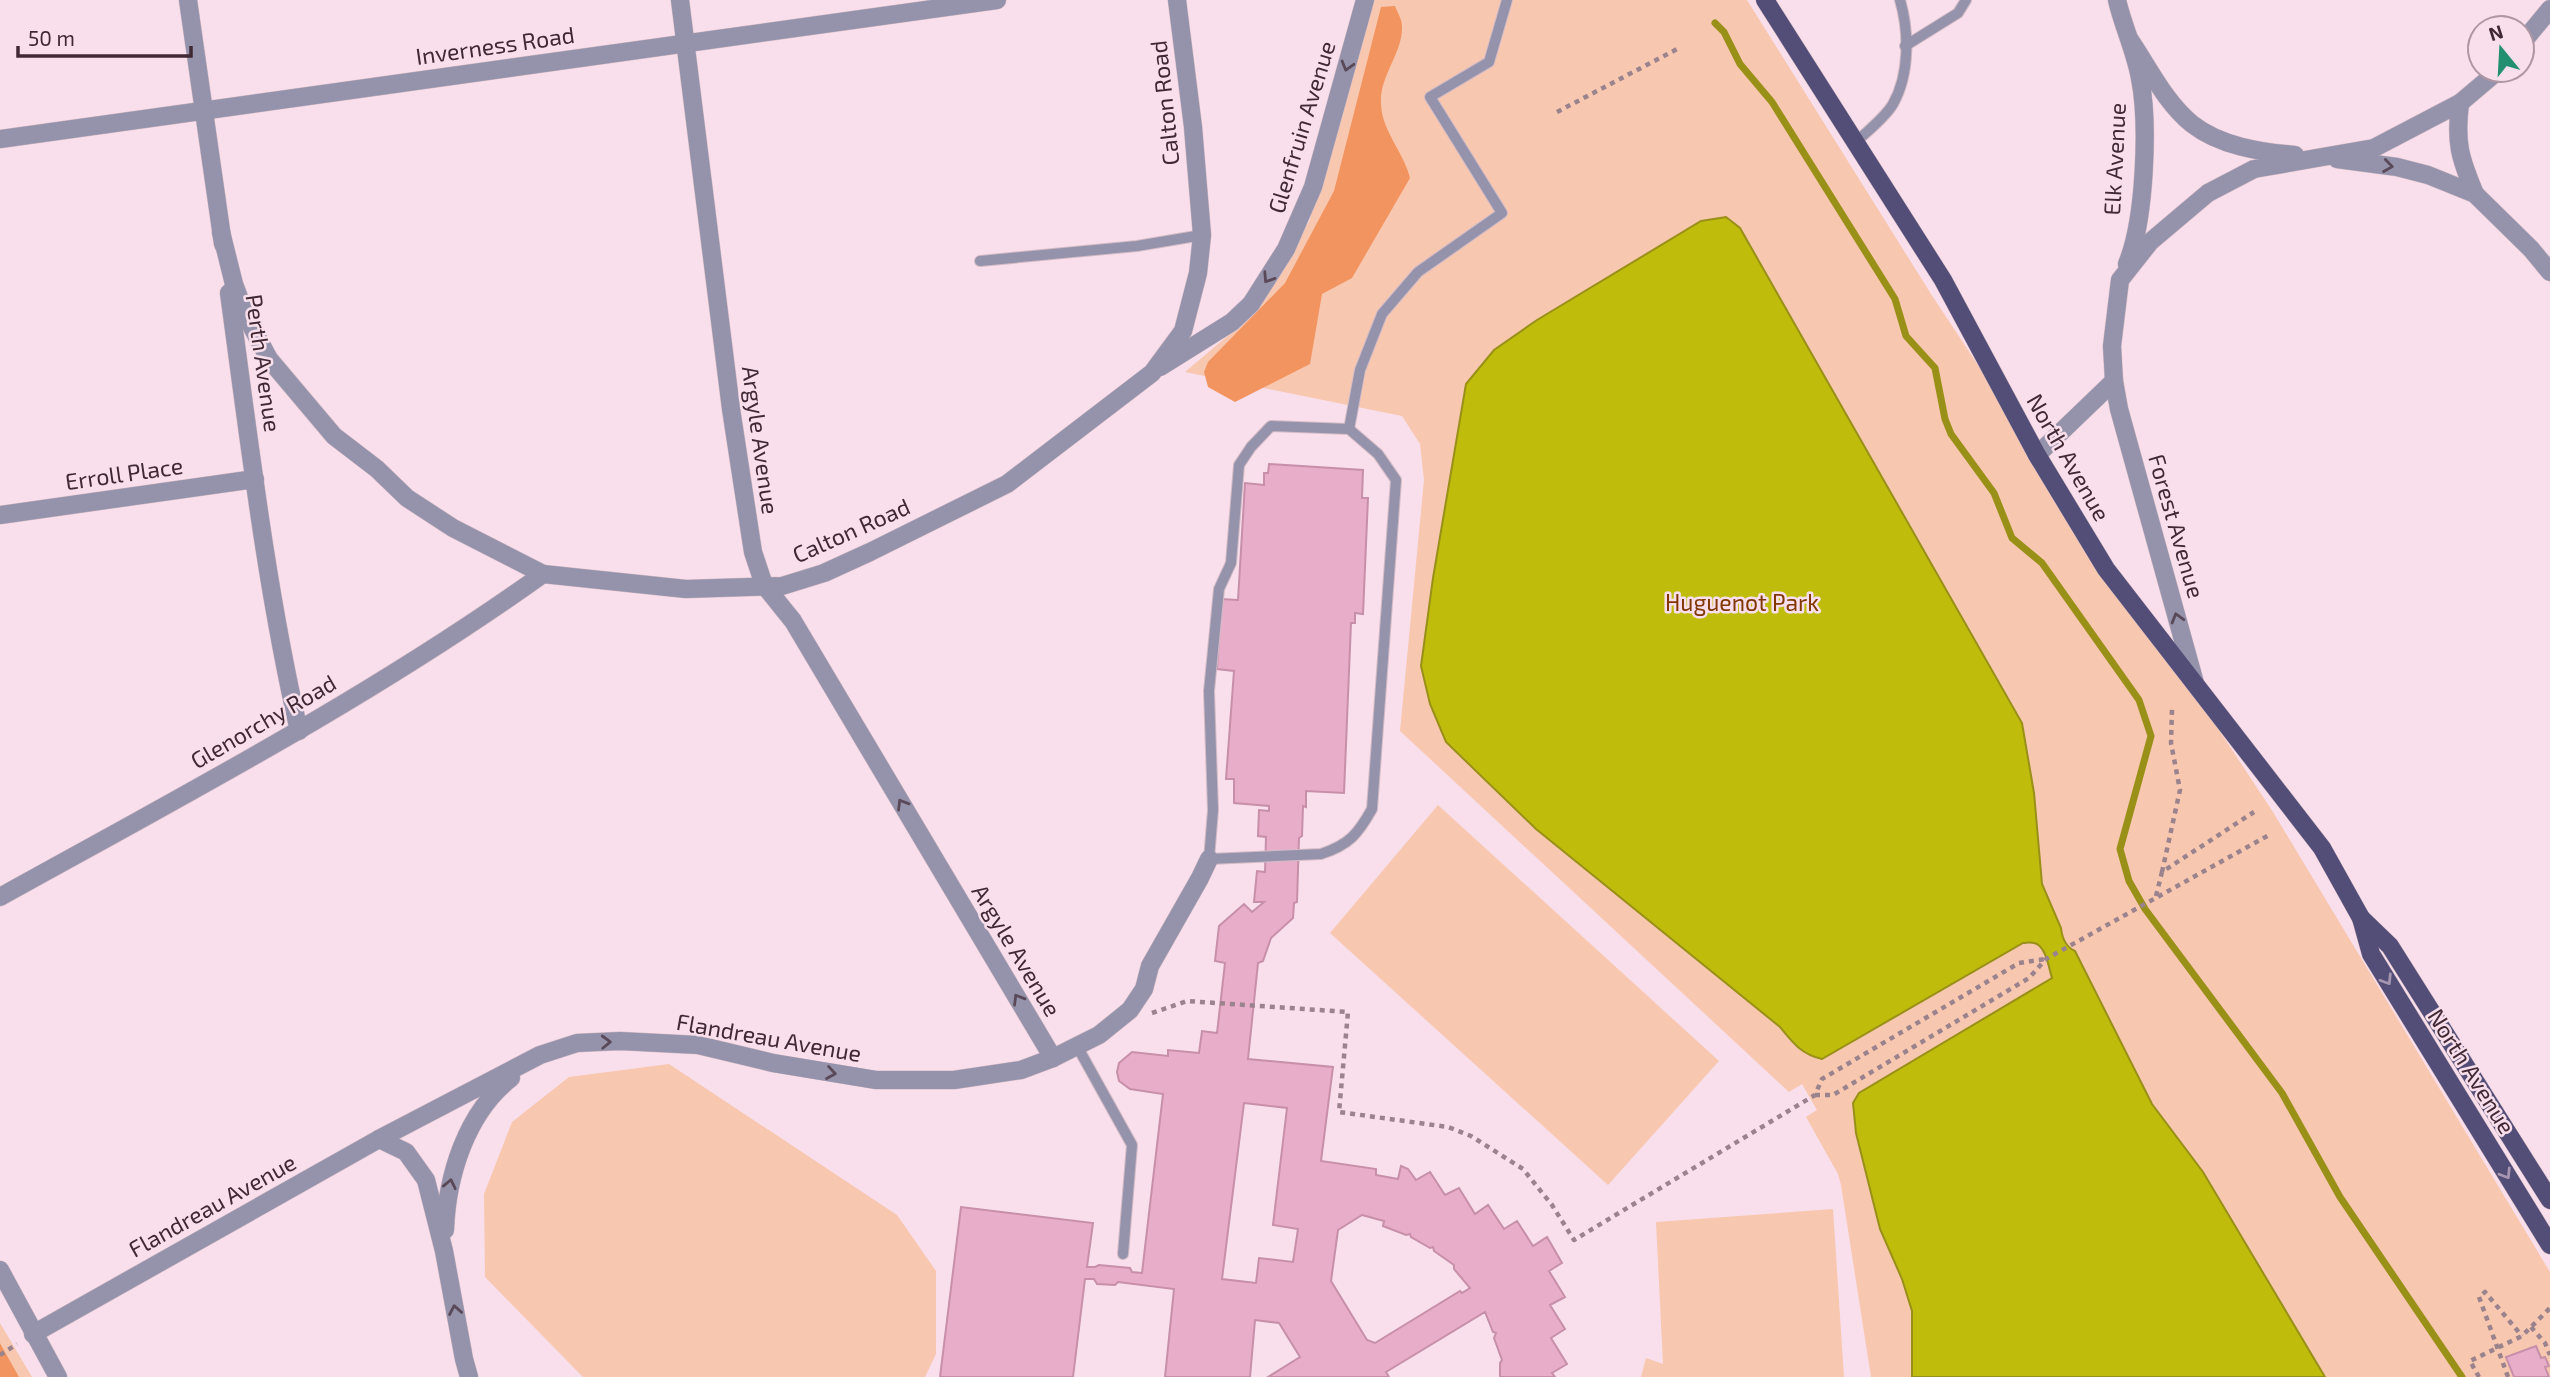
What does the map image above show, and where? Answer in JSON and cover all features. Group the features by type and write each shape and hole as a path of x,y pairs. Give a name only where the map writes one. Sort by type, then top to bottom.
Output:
{"main road":[{"name":"North Avenue","path":"1765,0 1942,280 2037,455 2106,569 2322,848 2361,918 2371,954 2550,1245"},
{"name":"North Avenue","path":"2361,918 2390,946 2550,1200"}],"street":[{"name":"Perth Avenue","path":"188,0 255,479 289,688 299,732"},
{"name":"Argyle Avenue","path":"680,0 731,409 753,552 764,585 793,621 1053,1058"},
{"name":"Inverness Road","path":"0,139 997,0"},
{"name":"Calton Road","path":"221,232 238,295 269,359 334,436 377,469 407,498 453,528 543,574 686,589 782,586 824,573 1007,484 1152,373 1183,331 1198,273 1202,235 1193,127 1177,0"},
{"name":"Glenfruin Avenue","path":"1152,373 1233,322 1251,304 1286,249 1313,187 1365,0"},
{"path":"1775,0 1777,19"},
{"name":"Elk Avenue","path":"2117,0 2140,76 2146,112 2141,194 2131,255 2120,280"},
{"path":"2536,26 2550,9"},
{"name":"Elk Avenue","path":"2130,40 2168,99 2192,124 2218,138 2260,152 2320,157"},
{"path":"2120,280 2150,242 2208,193 2254,169 2374,148 2460,103 2482,84"},
{"path":"2460,103 2456,132 2461,162 2475,194"},
{"path":"2320,157 2397,167 2428,175 2475,194 2531,248 2550,272"},
{"name":"Forest Avenue","path":"2120,280 2112,346 2119,409 2195,684"},
{"path":"2037,455 2114,381"},
{"name":"Erroll Place","path":"0,515 255,479"},
{"name":"Glenorchy Road","path":"0,897 299,732 469,626 543,574"},
{"name":"Flandreau Avenue","path":"33,1334 379,1139 540,1055 577,1043 620,1041 698,1045 773,1063 876,1080 967,1078 1021,1070 1053,1058 1099,1035 1130,1010 1144,989 1150,966 1209,859"},
{"path":"444,1251 446,1202 452,1171 461,1150 481,1111 498,1088 540,1055"},
{"path":"379,1139 406,1152 426,1180 444,1251 469,1377"},
{"path":"0,1270 58,1377"}],"lane":[{"path":"1349,429 1360,370 1382,314 1418,272 1502,213 1430,97 1489,62 1507,0"},
{"path":"1854,144 1893,104 1905,69 1905,19 1900,0"},
{"path":"1905,46 1958,13 1966,0"},
{"path":"980,261 1137,246 1202,235"},
{"path":"1271,426 1349,429 1378,454 1396,480 1372,808 1352,839 1338,849 1321,854 1209,859 1213,810 1209,691 1219,589 1231,563 1239,465 1251,447 1271,426"},
{"path":"1077,1046 1132,1145 1123,1254"}],"path":[{"path":"1557,112 1681,47"},
{"path":"2156,897 2180,790 2171,743 2172,709"},
{"path":"2162,872 2254,812"},
{"path":"1150,1013 1187,1001 1348,1012 1339,1112 1448,1126 1471,1136 1523,1169 1552,1205 1574,1240 1815,1095 1833,1095 2029,978 2046,959 2073,942 2269,835"},
{"path":"1815,1095 1822,1079 1845,1065 2019,963 2046,959"},
{"path":"2508,1377 2479,1297 2486,1293 2522,1336"},
{"path":"2479,1377 2470,1361 2522,1336 2550,1308"},
{"path":"2531,1327 2545,1343 2550,1355"}],"green space":[{"name":"Huguenot Park","path":"1373,0 1747,0 1931,294 2273,812 2550,1272 2550,1377 1871,1377 1841,1185 1838,1174 1806,1117 1817,1110 1802,1084 1789,1092 1400,731 1424,480 1420,444 1402,416 1185,372 1237,328 1309,222"},
{"path":"1438,805 1719,1061 1608,1185 1330,933"},
{"path":"669,1064 897,1215 936,1271 936,1354 925,1377 583,1377 485,1277 484,1194 512,1122 569,1077"},
{"path":"1833,1209 1844,1377 1641,1377 1646,1358 1663,1364 1656,1222"},
{"path":"0,1323 32,1377 0,1377"}],"shaded area":[{"path":"1395,6 1402,23 1401,36 1381,94 1381,104 1385,124 1410,178 1352,278 1322,294 1310,364 1235,402 1208,387 1204,372 1208,362 1285,283 1334,191 1381,7"},
{"path":"1726,217 1740,228 2022,723 2034,793 2042,884 2065,941 2075,951 2152,1104 2203,1172 2325,1377 1912,1377 1912,1311 1902,1279 1880,1229 1856,1133 1853,1103 1859,1093 2052,978 2041,948 2034,943 2023,943 1822,1059 1815,1057 1798,1047 1780,1027 1536,829 1446,742 1430,704 1421,666 1466,384 1494,350 1537,320 1701,221"},
{"path":"0,1343 1,1345 19,1377 0,1377"}],"building":[{"path":"1269,464 1363,470 1362,498 1368,498 1363,614 1355,613 1355,623 1351,623 1344,793 1306,791 1302,836 1299,838 1297,902 1294,903 1293,918 1271,938 1263,961 1258,963 1248,1059 1333,1067 1321,1161 1376,1169 1376,1175 1398,1179 1401,1166 1408,1169 1416,1180 1430,1172 1445,1195 1459,1188 1475,1214 1488,1205 1504,1229 1517,1221 1533,1246 1547,1237 1562,1263 1549,1271 1565,1297 1550,1305 1565,1329 1551,1338 1567,1364 1552,1373 1555,1377 1500,1377 1502,1360 1494,1338 1496,1333 1493,1332 1485,1312 1386,1372 1389,1377 1268,1377 1300,1357 1279,1323 1255,1320 1250,1377 1165,1377 1174,1289 1118,1282 1115,1285 1097,1284 1094,1279 1085,1279 1073,1377 940,1377 961,1207 1093,1223 1087,1267 1099,1265 1130,1268 1132,1272 1142,1273 1163,1094 1130,1089 1119,1081 1119,1063 1132,1052 1168,1056 1168,1050 1199,1053 1202,1031 1217,1033 1225,963 1215,961 1219,926 1244,904 1252,912 1264,902 1254,902 1257,871 1265,872 1266,837 1258,836 1259,810 1269,811 1269,806 1234,803 1234,779 1226,779 1234,671 1217,669 1221,599 1238,600 1245,483 1264,485 1264,473 1268,473","holes":["1244,1103 1287,1108 1273,1225 1298,1229 1293,1262 1259,1258 1256,1283 1222,1279","1362,1215 1384,1221 1383,1226 1410,1234 1430,1248 1433,1247 1434,1251 1454,1265 1454,1269 1470,1288 1462,1293 1460,1291 1375,1343 1367,1340 1331,1281 1338,1230"]},
{"path":"2536,1346 2541,1358 2545,1357 2549,1366 2545,1367 2549,1377 2514,1377 2506,1357"}],"waterway":[{"path":"1715,23 1724,32 1740,64 1772,102 1895,299 1906,336 1935,368 1945,419 1951,434 1994,493 2012,538 2042,563 2139,700 2151,736 2120,849 2129,881 2145,909 2282,1093 2340,1197 2462,1377"}]}
